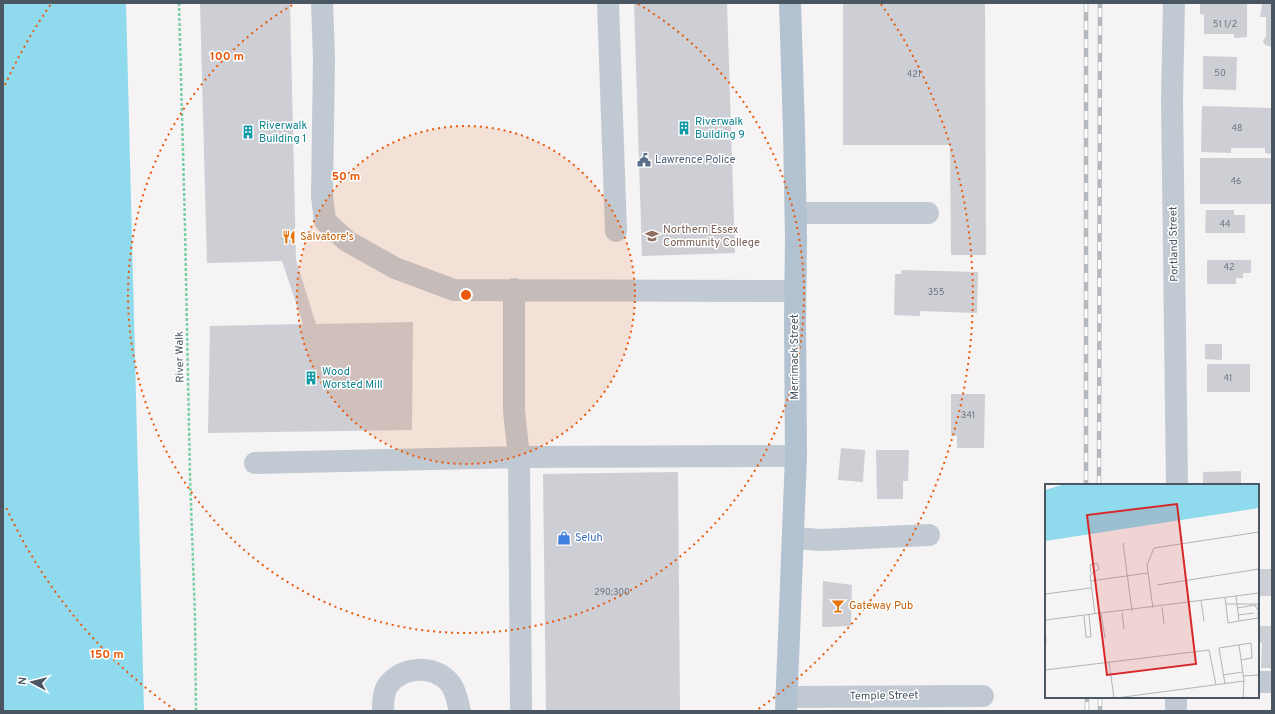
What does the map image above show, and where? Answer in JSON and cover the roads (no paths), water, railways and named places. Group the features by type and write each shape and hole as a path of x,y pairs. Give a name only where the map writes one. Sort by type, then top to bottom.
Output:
{"main road":[{"name":"Merrimack Street","path":"786,704 796,456 796,213 790,3"}],"street":[{"path":"322,3 324,58 322,196 325,221 346,241 388,264 454,290 795,291"},
{"path":"608,3 616,232"},
{"name":"Portland Street","path":"1174,3 1172,99 1176,484"},
{"path":"796,213 928,213"},
{"path":"514,289 514,411 519,457 521,711"},
{"path":"255,463 519,457 796,456"},
{"path":"793,538 821,540 929,535"},
{"path":"383,711 384,697 388,685 401,674 412,671 428,670 440,674 450,683 460,711"},
{"path":"1259,682 1272,682"},
{"name":"Temple Street","path":"786,704 983,696"},
{"path":"1176,698 1176,711"}],"water":[{"path":"3,3 126,3 144,711 3,711"}],"railway":[{"path":"1086,3 1086,484"},
{"path":"1099,484 1100,3"},
{"path":"1087,698 1087,711"},
{"path":"1100,698 1100,711"}],"place":[{"name":"Riverwalk Building 9","path":"684,128"},
{"name":"Riverwalk Building 1","path":"248,132"},
{"name":"Lawrence Police","path":"644,160"},
{"name":"Northern Essex Community College","path":"652,236"},
{"name":"Salvatore's","path":"289,237"},
{"name":"Wood Worsted Mill","path":"311,378"},
{"name":"Seluh","path":"564,538"},
{"name":"Gateway Pub","path":"838,606"}]}
